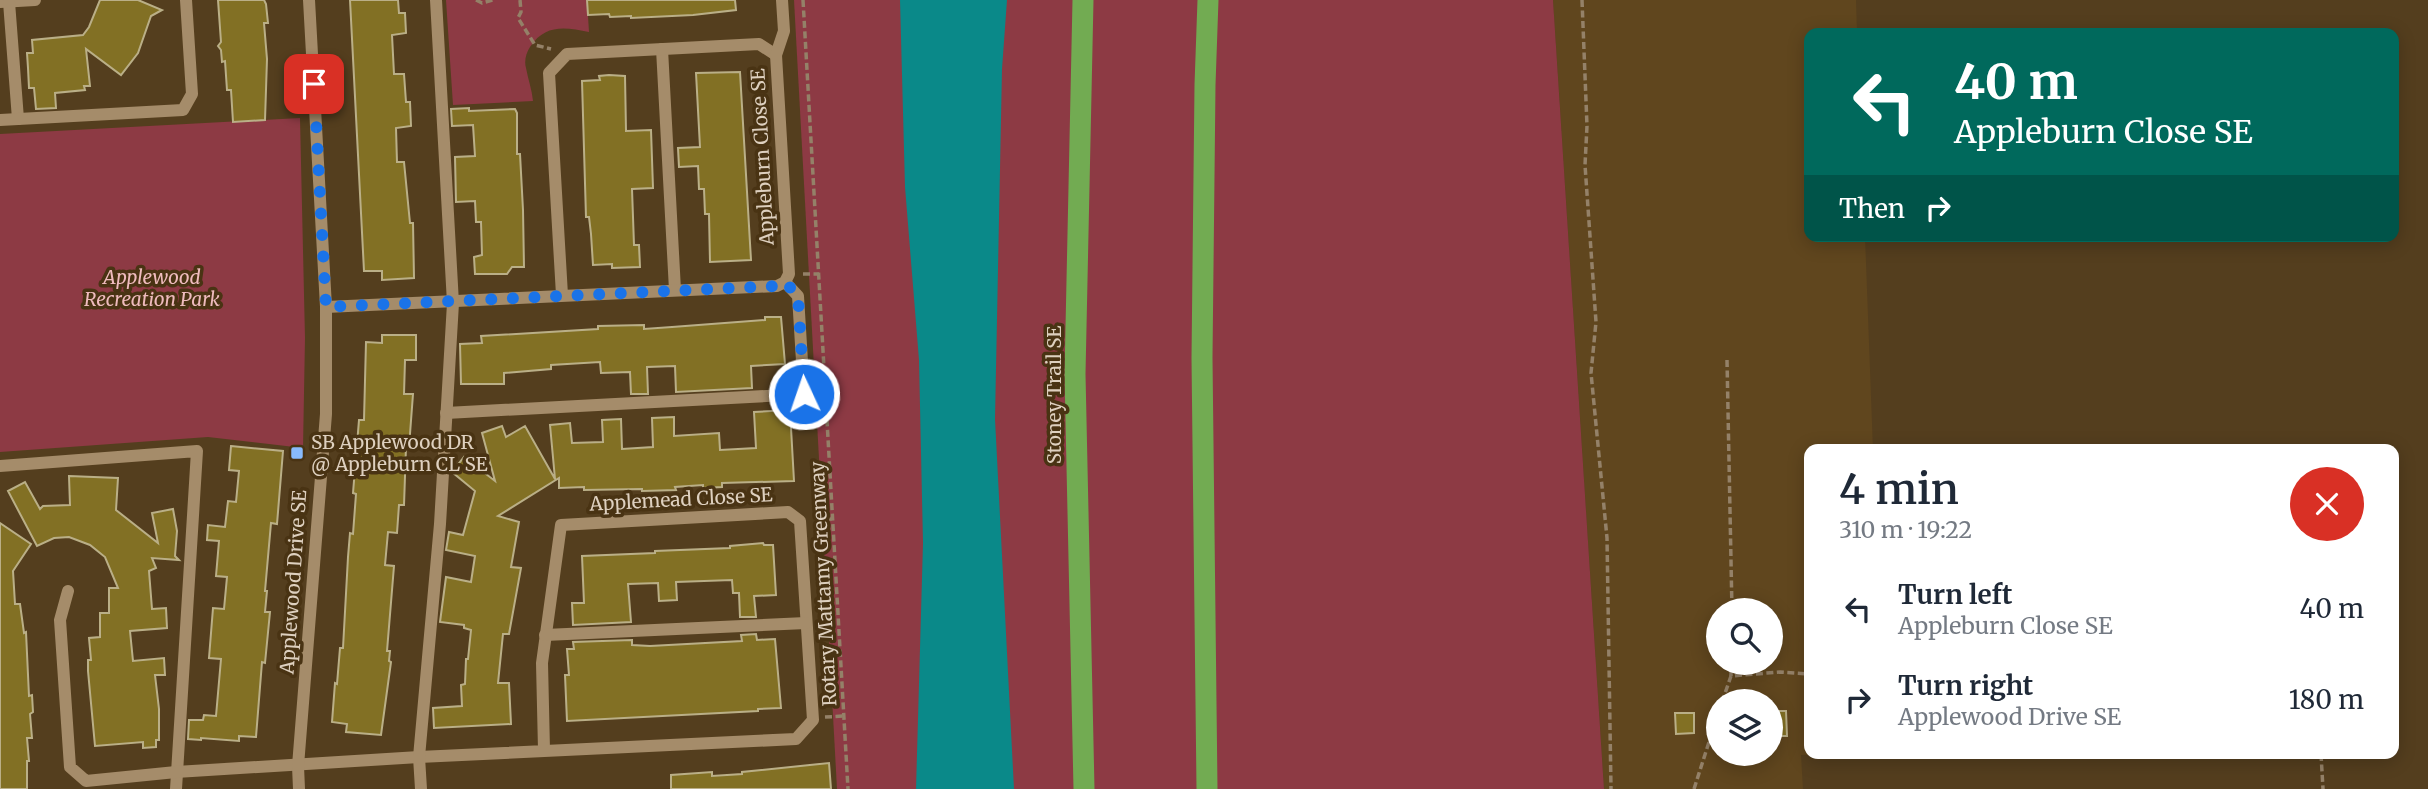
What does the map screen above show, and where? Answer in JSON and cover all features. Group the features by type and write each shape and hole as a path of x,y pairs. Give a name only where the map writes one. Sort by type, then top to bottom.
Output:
{"highway":[{"name":"Stoney Trail SE","path":"1083,0 1075,373 1084,789"},
{"path":"1207,789 1202,358 1208,0"}],"street":[{"path":"18,119 5,2 36,0"},
{"path":"0,120 183,110 192,94 186,0"},
{"name":"Applewood Drive SE","path":"299,789 298,766 326,414 326,307 309,0"},
{"path":"421,789 419,757 439,538 453,303 436,0"},
{"path":"776,55 784,31 782,0"},
{"name":"Appleburn Close SE","path":"567,54 759,44 776,55 789,274 785,282"},
{"path":"663,49 675,290"},
{"path":"562,295 549,73 567,54"},
{"path":"326,307 777,286 785,282 798,296 804,394 446,413"},
{"path":"0,466 197,451 176,789"},
{"name":"Applemead Close SE","path":"544,750 542,663 561,525 788,512 800,521"},
{"path":"68,591 60,620 70,767 86,781 176,772 419,757 796,739 813,720 800,521"},
{"path":"545,635 806,623"}],"path":[{"path":"476,0 482,3 494,0"},
{"path":"520,0 521,12 518,18 536,45 567,54"},
{"name":"Rotary Mattamy Greenway","path":"803,0 848,789"},
{"path":"1583,0 1587,126 1585,165 1596,321 1591,373 1607,538 1611,789"},
{"path":"1727,360 1732,598"},
{"path":"800,521 833,519"},
{"path":"1727,689 1731,676 1780,672 1804,674"},
{"path":"1694,789 1706,752"},
{"path":"2321,759 2323,789"}],"shaded area":[{"path":"1553,0 1856,0 1857,28 1804,28 1804,242 1865,242 1873,444 1804,444 1804,755 1801,755 1803,789 1604,789"}],"green space":[{"path":"446,0 587,0 589,32 556,29 542,34 536,40 525,60 533,101 453,105"},
{"path":"794,0 1553,0 1604,789 837,789"},
{"name":"Applewood Recreation Park","path":"300,118 305,338 303,448 208,437 0,452 0,134"}],"water":[{"path":"900,0 1007,0 1002,69 995,419 1014,789 916,789 923,543 919,360 905,187"}],"building":[{"path":"100,0 138,0 162,10 151,16 138,53 121,75 86,49 90,86 84,86 85,90 55,93 56,108 36,109 34,88 29,88 27,53 33,53 32,40 83,35"},
{"path":"218,0 264,0 266,4 268,23 264,23 267,59 265,120 233,122 231,90 227,90 225,61 222,62 218,46 221,42"},
{"path":"350,0 398,0 399,13 405,13 406,33 392,35 394,74 404,74 406,102 410,102 411,126 396,128 397,162 404,162 410,223 413,223 414,278 382,280 382,271 364,271"},
{"path":"587,0 735,0 736,10 693,15 610,17 609,14 588,15"},
{"path":"740,72 751,260 710,262 709,214 705,214 704,189 699,189 698,166 679,167 678,148 700,147 696,73"},
{"path":"599,76 625,76 626,131 651,130 653,188 632,189 634,245 639,245 640,267 612,268 612,264 593,265 589,217 586,217 582,81 600,80"},
{"path":"469,108 469,111 515,109 517,113 524,267 512,267 507,274 475,274 474,257 482,255 481,222 476,222 475,201 456,202 455,157 475,156 473,125 452,126 451,109"},
{"path":"765,317 781,317 785,364 751,366 752,388 676,392 675,366 647,367 648,394 631,394 630,372 601,373 600,362 551,365 551,369 504,373 504,384 461,384 460,344 482,343 481,336 598,329 598,326 644,325 644,329 765,320"},
{"path":"382,335 416,335 416,360 405,360 404,394 413,394 409,447 406,447 404,505 399,505 397,533 388,532 385,565 394,566 387,651 390,651 391,662 381,735 346,732 347,724 332,722 340,648 343,648 350,533 353,534 356,494 353,493 359,420 364,420 366,342 382,343"},
{"path":"790,410 794,481 722,483 722,487 703,488 703,485 675,487 676,490 642,491 559,488 559,478 498,516 519,522 511,567 521,568 509,634 503,634 498,683 509,683 511,724 434,728 433,708 462,706 461,685 465,684 471,630 464,628 464,625 440,622 446,577 471,582 475,556 446,550 449,532 463,535 475,491 452,472 464,457 495,481 482,433 502,426 506,437 525,426 555,479 550,425 570,423 572,443 603,442 602,420 621,419 622,449 653,447 652,418 674,417 674,436 719,433 720,450 756,448 754,412"},
{"path":"231,446 283,451 277,524 271,523 265,591 265,612 270,612 265,663 262,662 256,737 239,736 239,741 188,739 189,720 203,720 204,715 216,716 221,659 209,658 213,608 224,609 227,577 216,576 219,541 207,540 208,525 225,527 228,501 236,502 239,471 229,470"},
{"path":"69,476 118,478 116,510 158,543 152,513 173,509 177,531 175,556 179,560 152,558 156,568 149,571 152,609 166,608 167,628 130,631 133,661 164,658 165,675 155,675 159,709 159,740 156,740 156,747 143,748 143,742 95,746 88,671 88,660 91,660 89,638 100,637 100,613 109,613 109,588 118,588 105,557 90,545 69,537 54,538 37,546 8,491 25,482 40,509 43,506 70,505"},
{"path":"0,523 31,544 13,571 15,604 20,604 24,633 26,632 29,696 32,695 32,738 27,738 27,789 0,789"},
{"path":"763,543 773,545 776,595 754,596 756,617 740,617 739,593 733,593 732,580 676,582 677,600 659,601 658,583 628,584 631,622 573,625 572,603 584,603 582,556 730,548"},
{"path":"756,634 757,640 775,639 781,708 567,721 565,675 569,675 567,649 574,649 573,642 632,640 632,645 650,646 742,641 741,635"},
{"path":"1783,711 1786,711 1787,736 1783,736"},
{"path":"1675,713 1694,713 1694,733 1676,734"},
{"path":"829,763 831,789 671,789 671,775 712,772 712,776 742,774"}],"place":[{"name":"SB Applewood DR @ Appleburn CL SE","path":"297,453"}],"route":[{"path":"314,84 326,307 777,286 785,282 798,296 804,394"}]}
